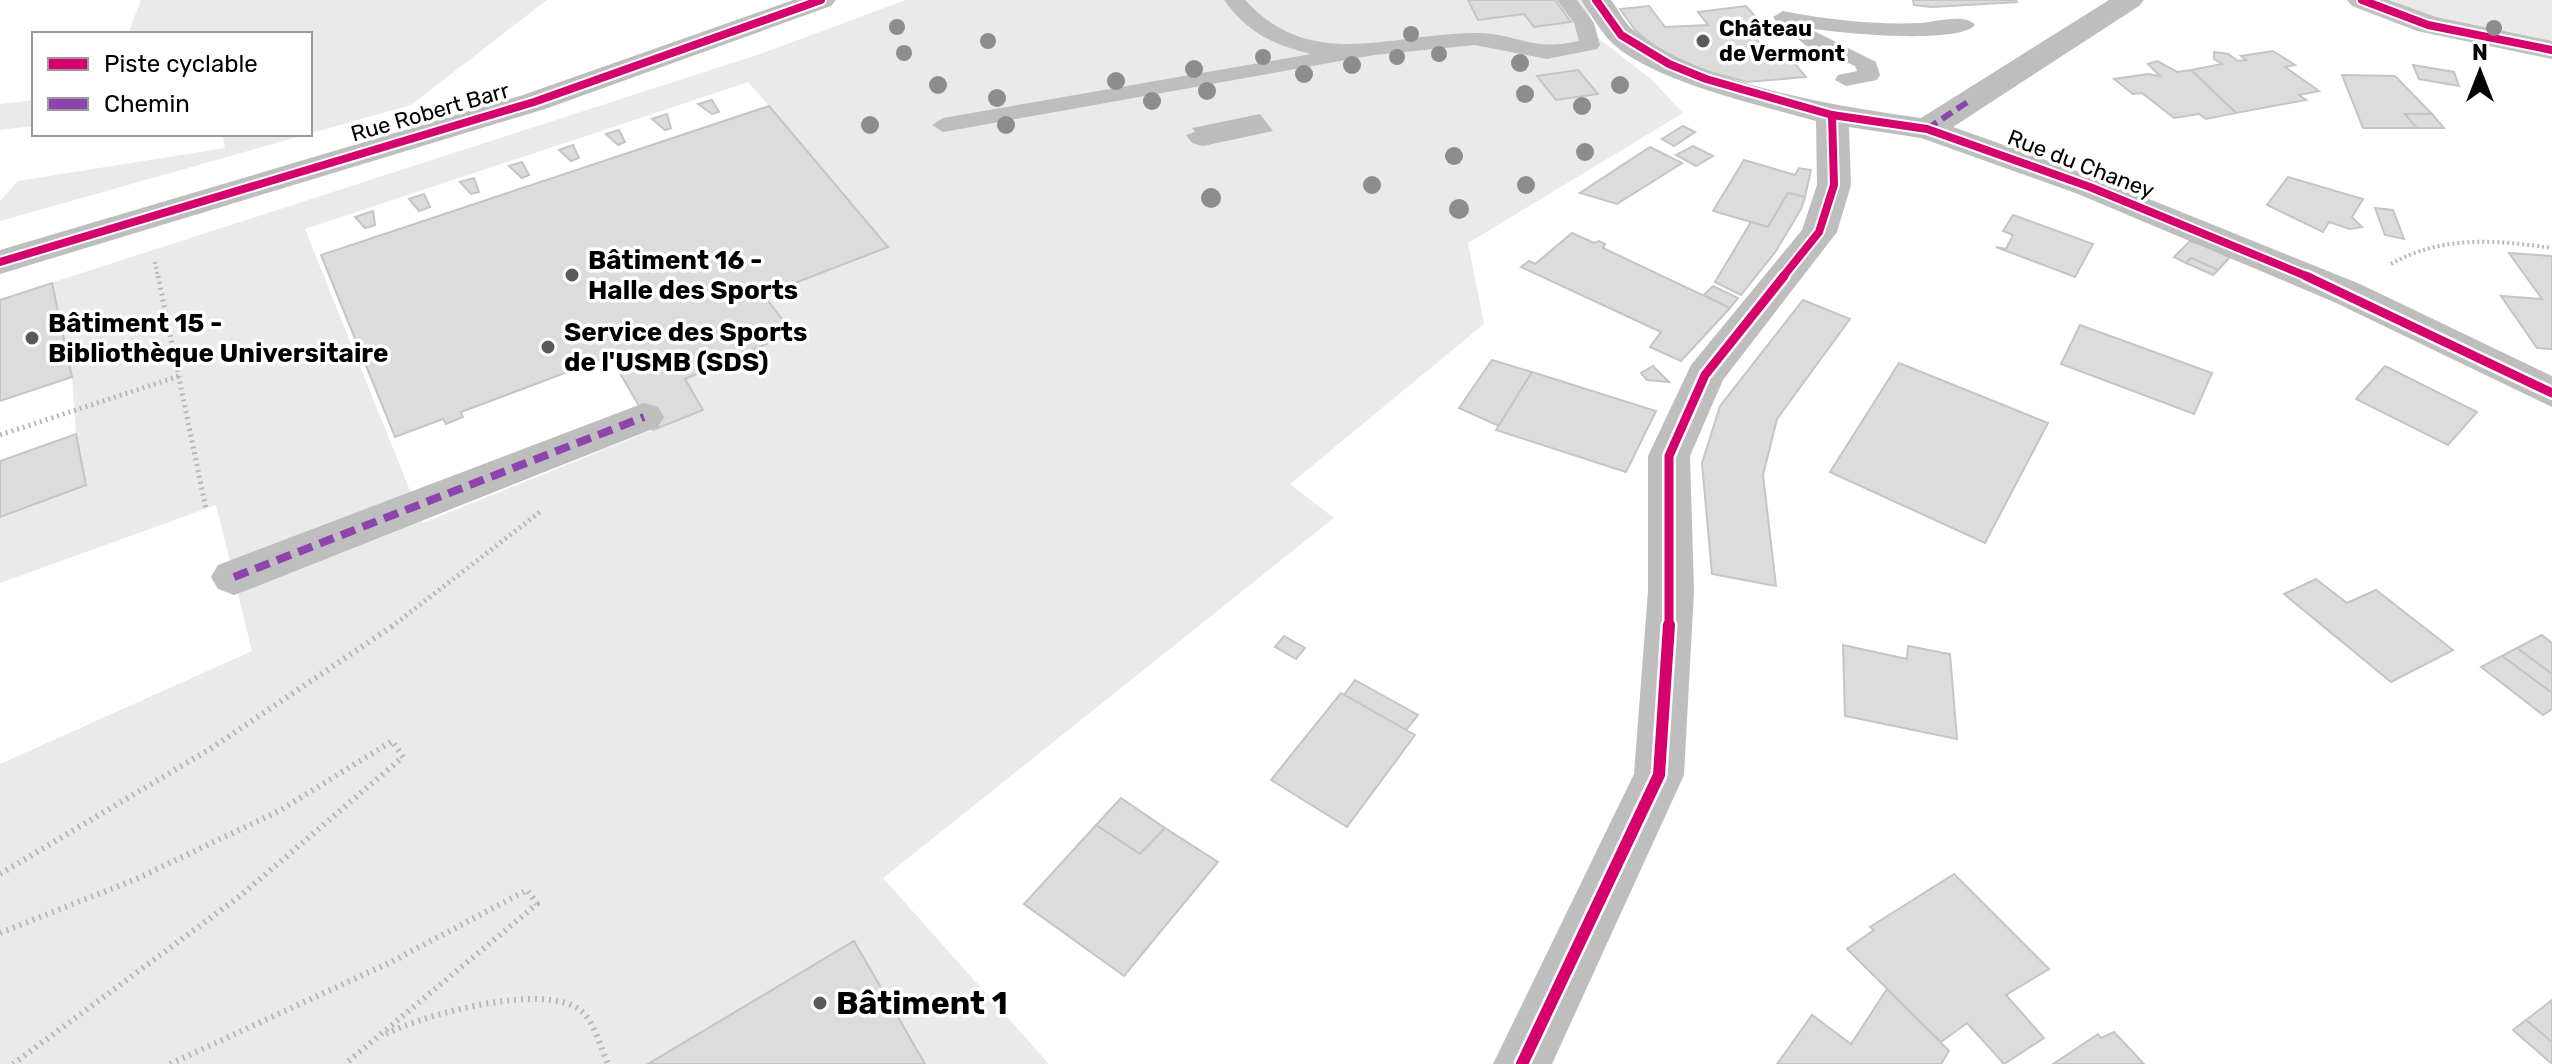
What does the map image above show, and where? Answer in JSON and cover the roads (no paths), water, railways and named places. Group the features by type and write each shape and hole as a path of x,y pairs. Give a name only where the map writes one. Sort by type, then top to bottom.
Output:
{"main road":[{"path":"2374,3 2471,36 2552,50"}],"street":[{"name":"Rue Robert Barr","path":"0,262 534,102 821,0"},
{"name":"Rue du Chaney","path":"1596,0 1621,35 1669,64 1706,79 1839,97 2090,187 2355,297 2552,393"},
{"path":"1927,129 2129,0"},
{"path":"1522,1064 1659,775 1671,591 1669,456 1705,375 1819,232 1834,185 1839,97"},
{"path":"234,577 644,417"}],"lane":[{"path":"1234,0 1255,25 1288,46 1366,51"},
{"path":"943,125 1366,51 1477,38 1546,53 1590,45 1584,23 1567,0"},
{"path":"1787,8 1812,41 1865,62 1869,75 1839,97"},
{"path":"1787,8 1831,27 1876,30 1965,25"}],"place":[{"name":"Château de Vermont","path":"1703,41"},
{"name":"Bâtiment 16 - Halle des Sports","path":"572,275"},
{"name":"Bâtiment 15 - Bibliothèque Universitaire","path":"32,338"},
{"name":"Service des Sports de l'USMB (SDS)","path":"548,347"},
{"name":"Bâtiment 1","path":"820,1003"}]}
